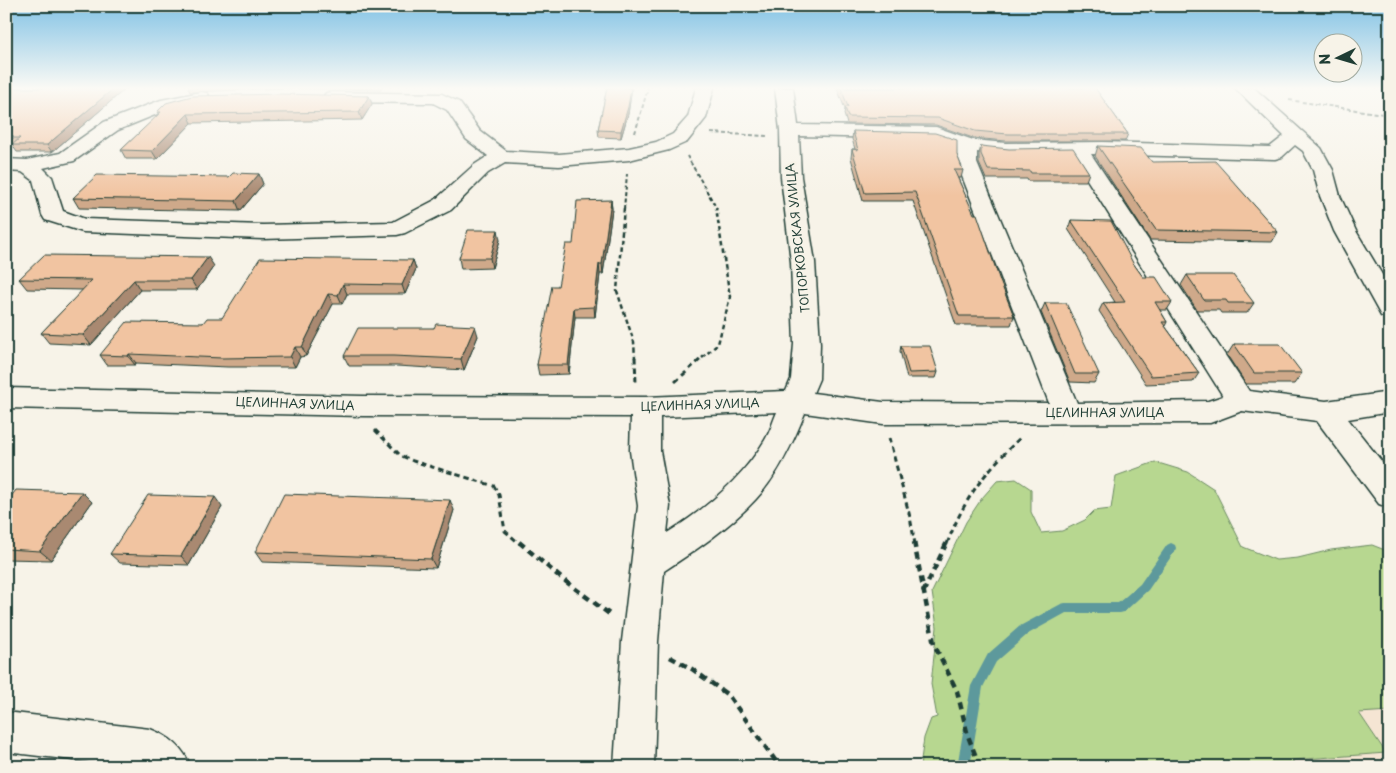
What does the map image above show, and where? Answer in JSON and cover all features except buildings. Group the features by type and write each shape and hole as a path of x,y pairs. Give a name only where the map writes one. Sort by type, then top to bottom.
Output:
{"street":[{"path":"17,166 66,157 116,124"},
{"path":"465,124 473,135 500,157"},
{"path":"17,166 42,177 54,215 83,225 263,232 397,228 443,205 481,169 500,157 559,160 629,154 662,146 680,138 692,124"},
{"name":"ТОПОРКОВСКАЯ УЛИЦА","path":"648,563 695,533 745,490 776,446 805,379 807,344 803,262 790,177 788,124"},
{"path":"1282,124 1311,148 1323,170 1330,196 1344,231 1390,310"},
{"path":"789,130 936,133 952,140 993,150 1078,148 1275,153 1295,136"},
{"path":"968,144 967,163 1067,413"},
{"path":"1078,148 1240,400"},
{"name":"ЦЕЛИННАЯ УЛИЦА","path":"6,398 363,406 646,407 796,401 883,413 1029,414 1210,412 1240,400 1326,412 1390,402"},
{"path":"634,767 640,641 654,506 645,451 646,407"},
{"path":"1326,412 1390,495"},
{"path":"6,732 150,749 171,767"}],"path":[{"path":"638,124 629,154 617,291 634,342 635,382 646,407 718,344 730,297 718,211 689,159 680,138 708,133 774,135 789,130"},
{"path":"363,406 367,423 400,455 413,461 494,486 500,495 504,531 561,578 598,604 640,641 692,669 728,695 780,767"},
{"path":"883,413 910,517 934,644 957,691 968,736 980,767"},
{"path":"923,593 956,519 972,492 990,468 1018,442 1027,426 1029,414"}],"shaded area":[{"path":"1390,711 1390,767 1295,767 1291,760 1386,753 1359,713"}],"green space":[{"path":"1155,462 1188,472 1214,489 1243,547 1276,560 1372,545 1390,552 1390,711 1359,713 1386,753 1292,760 1295,767 920,767 924,738 931,719 937,717 931,684 937,627 932,592 966,522 982,498 997,481 1016,479 1031,489 1031,512 1041,533 1062,531 1085,520 1094,511 1111,509 1116,476"}],"waterway":[{"path":"963,767 977,686 992,658 1024,630 1065,608 1120,608 1144,587 1171,548"}]}
